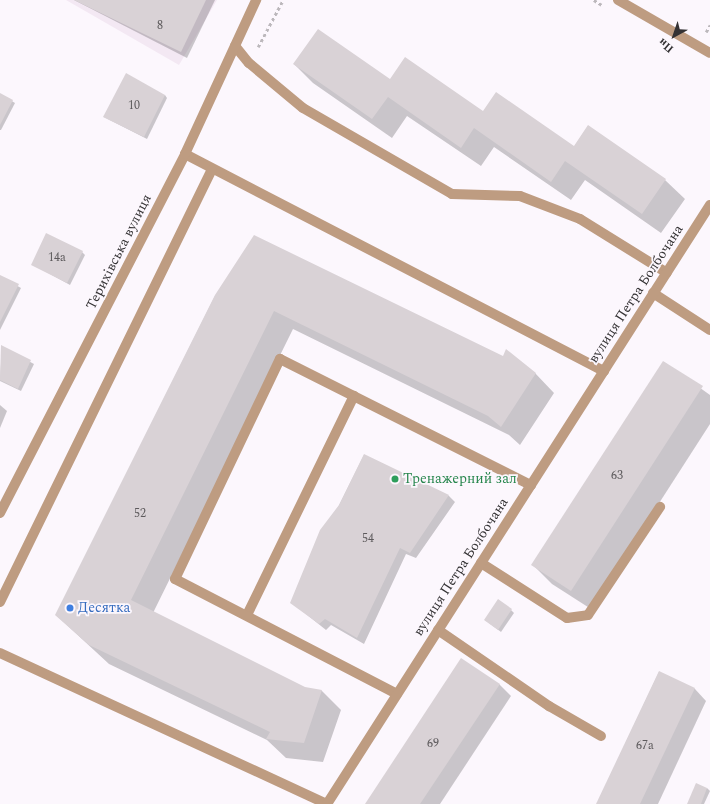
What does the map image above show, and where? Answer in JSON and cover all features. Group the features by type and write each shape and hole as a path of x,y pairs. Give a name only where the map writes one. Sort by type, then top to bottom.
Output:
{"street":[{"name":"Терихівська вулиця","path":"0,513 185,154 256,0"},
{"path":"618,0 710,53"},
{"path":"235,46 250,63 303,108 452,194 520,196 580,219 666,273"},
{"path":"185,154 212,170 604,371"},
{"path":"0,602 212,170"},
{"name":"вулиця Петра Болбочана","path":"327,804 710,204"},
{"path":"653,294 710,330"},
{"path":"397,694 175,579 280,359 531,485"},
{"path":"247,615 354,396"},
{"path":"481,563 567,618 588,615 660,507"},
{"path":"438,630 549,706 601,736"},
{"path":"0,652 327,804"}],"shaded area":[{"path":"66,0 217,0 179,65"}],"building":[{"path":"74,0 206,0 181,52"},
{"path":"318,29 390,79 405,57 483,111 496,92 574,146 588,125 666,179 642,214 565,161 551,182 474,128 461,148 388,97 372,119 293,64"},
{"path":"126,73 165,95 144,137 103,117"},
{"path":"0,93 13,100 0,125"},
{"path":"46,233 83,251 67,283 31,265"},
{"path":"254,235 503,356 506,349 536,373 501,427 488,416 274,311 131,600 305,687 322,690 304,743 266,739 270,732 89,645 55,615 215,295"},
{"path":"0,275 19,284 0,322"},
{"path":"1,345 31,360 18,389 0,380"},
{"path":"663,361 703,386 571,591 531,565"},
{"path":"364,454 449,495 410,553 400,548 357,638 325,619 319,624 290,603 320,530 339,505"},
{"path":"498,599 512,609 498,630 484,620"},
{"path":"461,658 500,684 420,804 365,804"},
{"path":"659,671 695,688 640,804 596,804"},
{"path":"696,783 707,788 701,804 687,804"}],"place":[{"name":"Тренажерний зал","path":"395,479"},
{"name":"Десятка","path":"70,608"}]}
